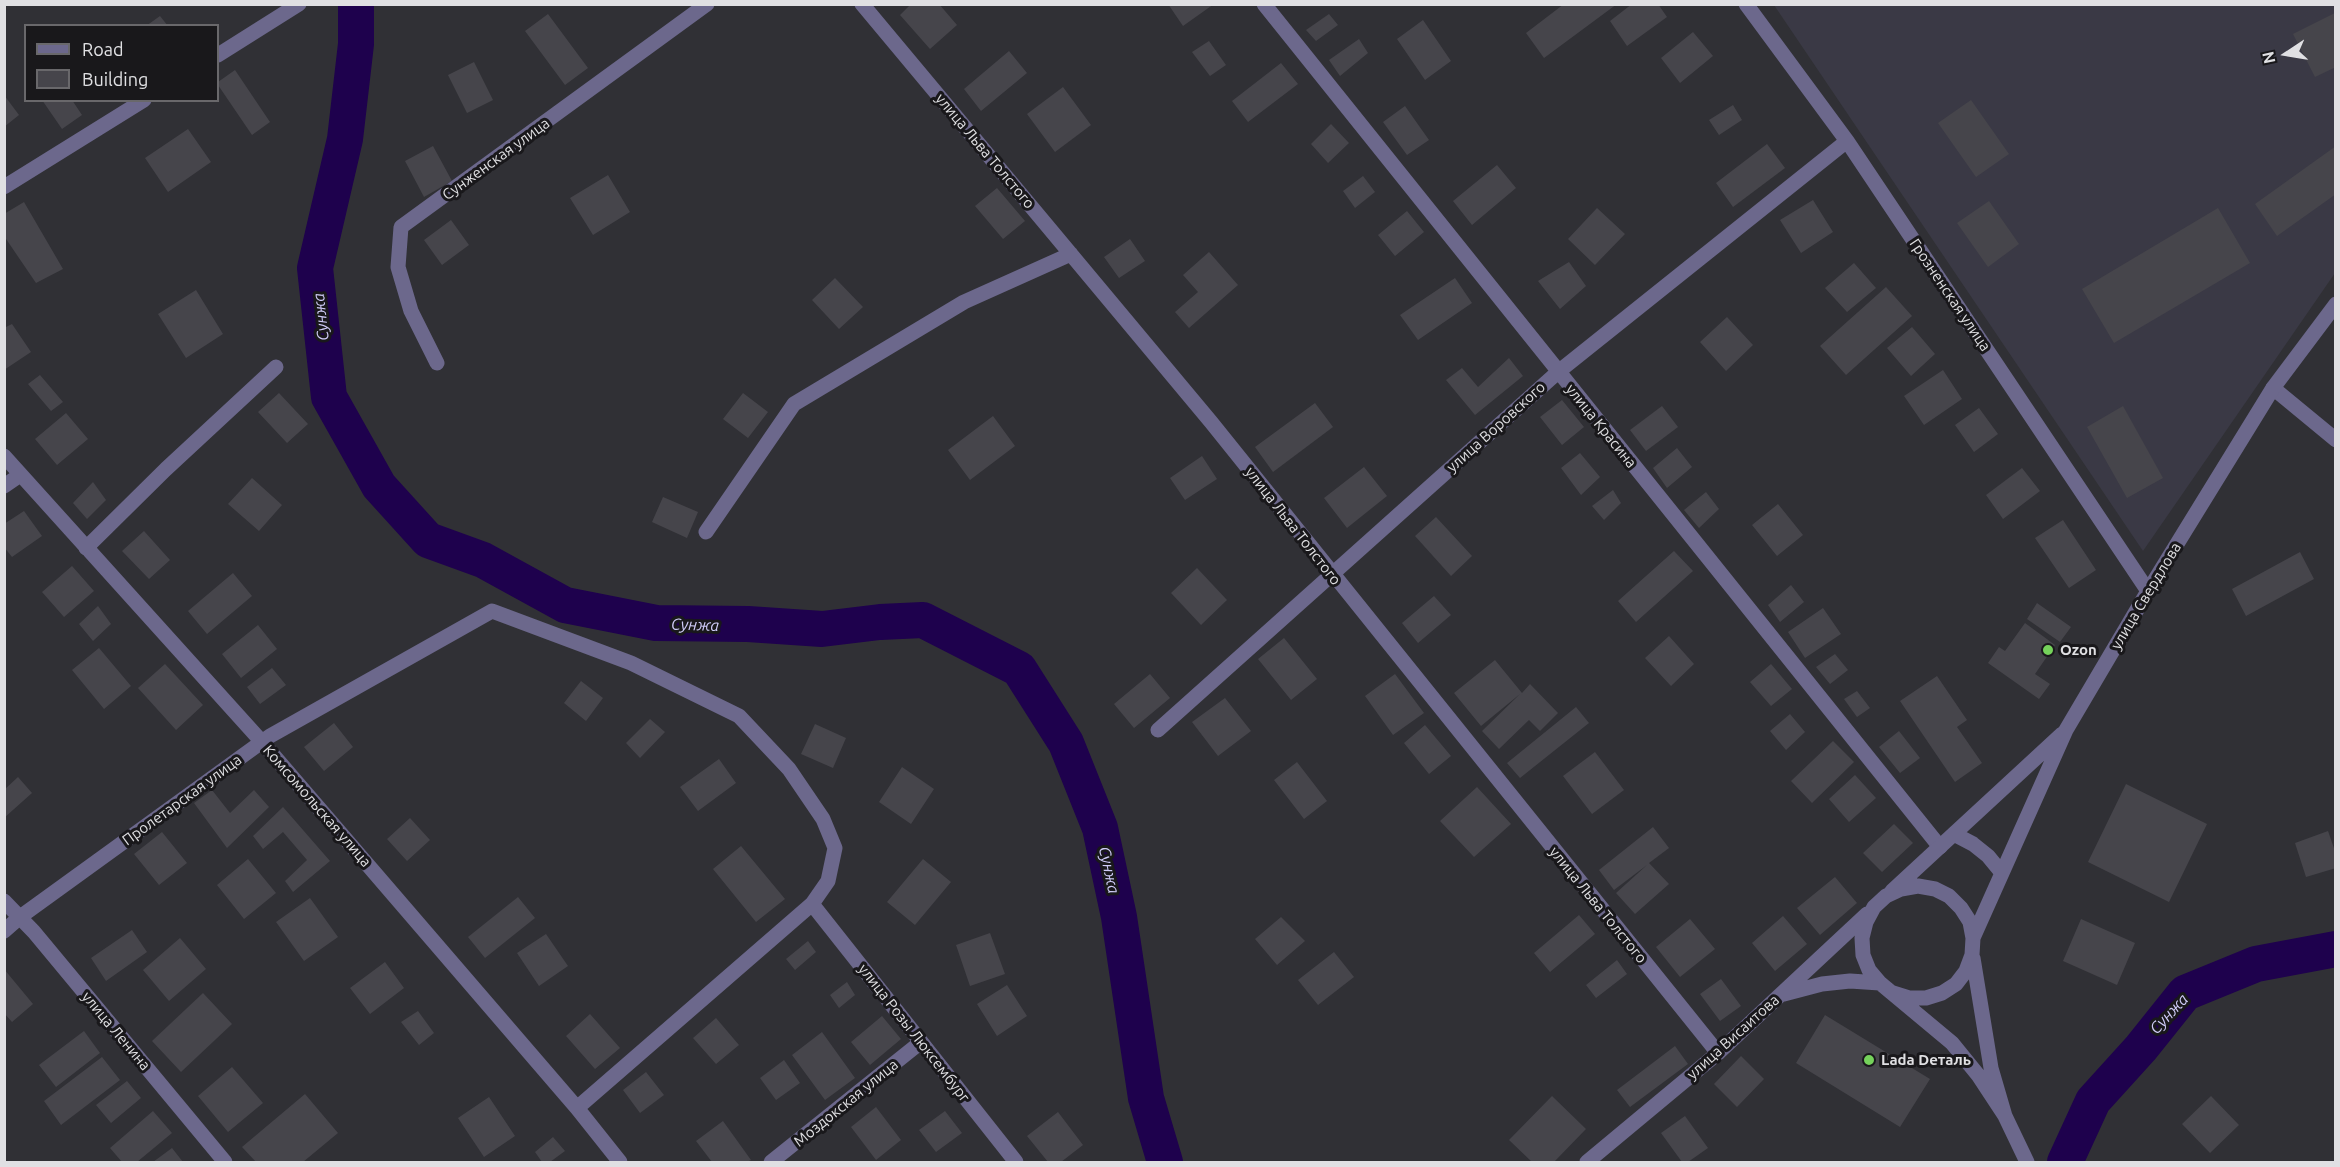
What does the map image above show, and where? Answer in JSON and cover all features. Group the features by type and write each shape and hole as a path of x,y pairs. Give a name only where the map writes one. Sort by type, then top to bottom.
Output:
{"street":[{"path":"219,54 299,4"},
{"name":"Сунженская улица","path":"437,363 411,311 398,267 401,227 707,4"},
{"name":"улица Льва Толстого","path":"862,4 1211,422 1718,1053"},
{"name":"улица Красина","path":"1264,4 1940,847"},
{"name":"Грозненская улица","path":"1746,4 1847,141 2148,591"},
{"path":"4,187 141,102"},
{"name":"улица Воровского","path":"1158,730 1558,372 1847,141"},
{"path":"706,532 794,404 964,302 1071,254"},
{"name":"улица Свердлова","path":"1973,938 2066,730 2148,591 2273,388 2336,304"},
{"path":"86,548 166,469 276,367"},
{"path":"2273,388 2336,440"},
{"name":"Комсомольская улица","path":"4,456 262,742 577,1108 620,1162"},
{"path":"4,486 20,475"},
{"name":"Пролетарская улица","path":"4,931 20,917 262,742 492,611 632,663 739,716 789,769 823,819 835,848 828,881 812,904"},
{"path":"2006,1116 1978,1075 1952,1043 1880,983 1869,970 1863,955 1862,938 1866,922 1874,907 2066,730"},
{"path":"1954,834 1973,844 1988,856 2002,873"},
{"path":"1886,896 1901,889 1918,886 1935,889 1949,896 1970,922 1976,990 1991,1068 2006,1116 2025,1158"},
{"name":"улица Ленина","path":"4,900 225,1162"},
{"path":"577,1108 812,904"},
{"name":"улица Розы Люксембург","path":"812,904 1016,1162"},
{"name":"улица Висаитова","path":"1587,1162 1718,1053 1874,907"},
{"path":"1893,993 1918,998 1942,993 1956,984 1966,971 1972,955"},
{"path":"1781,994 1822,984 1850,981 1880,983"},
{"name":"Моздокская улица","path":"771,1162 921,1042"}],"shaded area":[{"path":"1774,5 2335,5 2335,273 2143,551"}],"building":[{"path":"911,4 939,4 957,25 930,49 900,15"},
{"path":"1168,4 1214,4 1183,26"},
{"path":"1564,4 1617,4 1544,58 1526,33"},
{"path":"1632,4 1658,4 1667,17 1627,46 1610,21"},
{"path":"2335,13 2336,67 2315,77 2293,34"},
{"path":"548,14 588,68 565,85 525,31"},
{"path":"1329,14 1338,25 1316,41 1306,30"},
{"path":"160,16 166,24 149,24"},
{"path":"1423,20 1451,61 1425,80 1397,39"},
{"path":"1693,32 1713,56 1680,83 1661,58"},
{"path":"1359,39 1368,53 1340,76 1329,60"},
{"path":"1209,41 1226,65 1210,76 1192,52"},
{"path":"1009,51 1027,73 981,111 964,89"},
{"path":"474,62 493,100 467,113 448,75"},
{"path":"1281,63 1298,84 1248,122 1232,101"},
{"path":"235,70 270,122 252,135 219,86 219,81"},
{"path":"1063,87 1091,125 1055,152 1027,114"},
{"path":"4,95 19,115 4,127"},
{"path":"1971,100 2009,154 1976,177 1938,123"},
{"path":"43,102 73,102 82,115 62,129"},
{"path":"1733,105 1742,120 1719,135 1709,120"},
{"path":"1405,106 1429,140 1407,155 1383,122"},
{"path":"1331,124 1349,143 1328,163 1311,144"},
{"path":"188,129 211,162 168,192 145,158"},
{"path":"1767,144 1785,168 1733,207 1716,183"},
{"path":"433,146 452,181 424,197 405,161"},
{"path":"2336,146 2336,194 2277,236 2255,204"},
{"path":"1497,165 1516,188 1472,225 1453,201"},
{"path":"608,175 630,212 593,235 570,198"},
{"path":"1363,176 1375,192 1355,208 1343,191"},
{"path":"997,188 1025,221 1003,239 975,206"},
{"path":"1813,200 1833,232 1801,253 1780,220"},
{"path":"1989,201 2019,244 1988,267 1957,223"},
{"path":"24,202 63,269 36,283 4,236 4,214"},
{"path":"1597,208 1625,234 1595,265 1568,239"},
{"path":"2218,208 2250,263 2114,343 2082,289"},
{"path":"1407,211 1424,232 1395,256 1378,235"},
{"path":"451,220 469,245 442,265 424,240"},
{"path":"1130,239 1145,261 1119,278 1104,257"},
{"path":"1209,252 1238,285 1189,328 1175,312 1198,292 1183,275"},
{"path":"1569,262 1586,286 1560,309 1538,281"},
{"path":"1854,263 1876,288 1847,312 1825,288"},
{"path":"835,278 863,307 839,329 812,300"},
{"path":"1455,278 1472,303 1418,340 1400,315"},
{"path":"1886,287 1912,316 1846,375 1820,346"},
{"path":"196,290 223,334 186,358 158,314"},
{"path":"1727,317 1753,345 1726,371 1700,342"},
{"path":"12,324 31,352 4,370 4,328"},
{"path":"1912,327 1935,354 1911,376 1887,348"},
{"path":"1509,358 1523,376 1475,415 1446,380 1462,368 1478,387"},
{"path":"1943,370 1962,399 1924,425 1904,396"},
{"path":"40,375 63,402 51,411 28,384"},
{"path":"279,393 308,424 287,443 258,412"},
{"path":"743,393 768,412 748,438 723,419"},
{"path":"1562,400 1584,427 1562,445 1540,417"},
{"path":"1315,403 1333,427 1273,472 1255,447"},
{"path":"1662,406 1678,427 1646,451 1630,430"},
{"path":"2123,406 2163,478 2127,498 2087,427"},
{"path":"1979,408 1998,434 1974,452 1955,425"},
{"path":"66,413 88,439 57,465 35,439"},
{"path":"993,416 1015,446 970,480 948,450"},
{"path":"1677,448 1692,467 1667,488 1653,468"},
{"path":"1580,453 1600,477 1581,495 1561,468"},
{"path":"1202,456 1217,479 1185,500 1170,478"},
{"path":"1364,467 1387,496 1347,528 1324,498"},
{"path":"2022,468 2040,491 2003,519 1986,495"},
{"path":"252,478 282,505 259,531 228,504"},
{"path":"93,482 106,500 87,519 73,503"},
{"path":"1613,490 1621,503 1604,520 1592,506"},
{"path":"1706,492 1719,509 1699,528 1684,510"},
{"path":"663,497 698,512 687,538 652,522"},
{"path":"1778,504 1803,535 1777,556 1752,525"},
{"path":"24,511 42,536 12,557 4,547 4,524"},
{"path":"1436,517 1472,556 1451,576 1415,536"},
{"path":"2063,520 2096,570 2069,588 2035,538"},
{"path":"144,531 170,560 149,579 122,551"},
{"path":"1674,551 1693,571 1636,622 1618,601"},
{"path":"2300,552 2314,579 2246,616 2232,589"},
{"path":"72,566 94,591 64,617 42,592"},
{"path":"1197,568 1227,600 1201,625 1171,593"},
{"path":"233,573 252,596 207,634 188,611"},
{"path":"1791,585 1804,602 1780,622 1768,605"},
{"path":"1434,596 1451,615 1418,643 1402,623"},
{"path":"2037,603 2071,627 2060,642 2027,619"},
{"path":"98,606 111,624 93,641 79,624"},
{"path":"1823,608 1841,634 1805,658 1788,632"},
{"path":"2025,623 2055,645 2035,674 2050,684 2039,699 1988,663 1999,647 2005,651"},
{"path":"258,625 277,649 241,678 222,654"},
{"path":"1669,636 1694,664 1671,686 1645,658"},
{"path":"1284,638 1317,679 1291,700 1258,659"},
{"path":"99,648 131,686 104,709 72,670"},
{"path":"1835,654 1848,670 1830,684 1816,667"},
{"path":"1495,660 1522,693 1530,684 1558,713 1540,731 1529,720 1499,749 1482,731 1520,694 1481,726 1454,693"},
{"path":"165,664 203,705 176,730 138,688"},
{"path":"1771,664 1792,689 1771,706 1750,682"},
{"path":"272,668 286,685 260,704 247,687"},
{"path":"1150,674 1170,698 1134,728 1114,704"},
{"path":"1395,674 1424,713 1393,735 1365,696"},
{"path":"1937,676 1967,720 1957,727 1982,763 1955,782 1900,701"},
{"path":"581,681 603,698 586,721 564,703"},
{"path":"1857,691 1870,708 1857,717 1844,699"},
{"path":"1225,698 1251,731 1218,756 1192,722"},
{"path":"1576,707 1589,723 1520,778 1507,763"},
{"path":"1790,714 1805,732 1786,750 1770,731"},
{"path":"650,719 665,732 640,758 626,743"},
{"path":"334,723 353,747 324,771 304,747"},
{"path":"815,724 846,738 833,768 801,754"},
{"path":"1425,725 1451,756 1429,774 1404,743"},
{"path":"1899,731 1920,758 1900,773 1879,747"},
{"path":"1833,741 1854,762 1812,803 1791,781"},
{"path":"1595,752 1624,790 1592,814 1563,776"},
{"path":"719,759 736,783 698,811 680,787"},
{"path":"1297,762 1327,801 1304,819 1274,780"},
{"path":"902,767 934,789 911,824 879,802"},
{"path":"1855,775 1876,798 1849,822 1829,799"},
{"path":"18,777 32,793 4,818 4,790"},
{"path":"2126,784 2207,824 2169,902 2088,862"},
{"path":"1477,787 1511,824 1474,857 1440,821"},
{"path":"212,790 230,813 254,790 269,807 227,848 194,803"},
{"path":"283,807 330,861 293,892 285,881 307,860 283,832 263,849 253,836"},
{"path":"410,818 430,840 407,861 387,839"},
{"path":"1894,824 1913,843 1882,872 1863,853"},
{"path":"1653,827 1669,848 1649,863 1669,884 1635,914 1616,893 1647,865 1614,890 1599,870"},
{"path":"2328,831 2336,854 2336,868 2306,877 2295,843"},
{"path":"162,832 187,863 159,885 134,854"},
{"path":"741,846 785,899 756,922 713,869"},
{"path":"248,859 276,893 244,919 217,885"},
{"path":"923,859 951,882 915,925 887,902"},
{"path":"1835,877 1857,903 1820,935 1797,908"},
{"path":"518,897 535,918 485,958 468,937"},
{"path":"310,898 338,937 304,961 276,922"},
{"path":"1579,915 1595,934 1550,972 1534,953"},
{"path":"1783,916 1807,944 1775,971 1752,943"},
{"path":"1281,917 1305,941 1277,965 1255,939"},
{"path":"1690,919 1715,949 1680,977 1656,947"},
{"path":"2081,919 2135,943 2117,985 2063,961"},
{"path":"132,930 147,952 106,981 91,958"},
{"path":"990,933 1005,974 970,986 956,945"},
{"path":"546,934 568,966 539,986 517,953"},
{"path":"180,938 206,969 169,1001 143,970"},
{"path":"808,941 816,952 795,970 786,959"},
{"path":"1334,952 1354,977 1318,1005 1298,980"},
{"path":"1617,960 1627,974 1596,998 1586,985"},
{"path":"385,962 404,988 370,1014 350,988"},
{"path":"4,969 33,1004 12,1022 4,1013"},
{"path":"1721,979 1741,1006 1720,1021 1700,994"},
{"path":"847,982 855,995 839,1008 830,995"},
{"path":"1007,985 1027,1016 997,1036 977,1004"},
{"path":"203,993 232,1024 181,1072 152,1041"},
{"path":"418,1011 434,1033 419,1045 401,1022"},
{"path":"590,1014 620,1048 595,1069 566,1036"},
{"path":"1825,1015 1930,1079 1900,1127 1796,1063"},
{"path":"882,1016 901,1039 870,1065 851,1042"},
{"path":"716,1018 739,1045 716,1064 693,1038"},
{"path":"84,1031 100,1053 56,1087 39,1065"},
{"path":"822,1032 855,1078 825,1100 792,1055"},
{"path":"1675,1046 1688,1064 1630,1107 1617,1090"},
{"path":"1741,1056 1764,1079 1737,1107 1714,1084"},
{"path":"102,1057 120,1080 61,1125 44,1101"},
{"path":"784,1060 800,1083 776,1100 760,1078"},
{"path":"232,1067 263,1103 228,1132 198,1096"},
{"path":"646,1072 664,1095 640,1113 623,1090"},
{"path":"127,1081 141,1098 111,1123 96,1105"},
{"path":"305,1094 338,1133 303,1162 256,1162 242,1147"},
{"path":"1552,1096 1586,1129 1554,1162 1532,1162 1509,1140"},
{"path":"2211,1096 2239,1125 2210,1153 2182,1124"},
{"path":"489,1097 515,1136 484,1157 458,1118"},
{"path":"876,1107 901,1140 876,1160 851,1127"},
{"path":"153,1111 172,1133 137,1162 122,1162 110,1148"},
{"path":"945,1111 962,1133 936,1152 919,1130"},
{"path":"1058,1112 1083,1145 1061,1162 1048,1162 1027,1136"},
{"path":"1685,1116 1708,1148 1688,1162 1682,1162 1661,1133"},
{"path":"723,1121 751,1160 712,1162 696,1141"},
{"path":"553,1137 565,1151 550,1162 542,1162 535,1152"},
{"path":"172,1148 183,1162 153,1162"}],"waterway":[{"name":"Сунжа","path":"356,4 356,44 345,139 315,268 329,397 379,486 428,540 483,560 565,605 656,623 748,624 822,629 880,622 923,620 1019,669 1066,743 1100,828 1119,917 1146,1098 1165,1162"},
{"name":"Сунжа","path":"2065,1162 2093,1101 2141,1048 2185,993 2256,964 2336,949"}],"place":[{"name":"Ozon","path":"2048,650"},
{"name":"Lada Dеталь","path":"1869,1060"}]}
